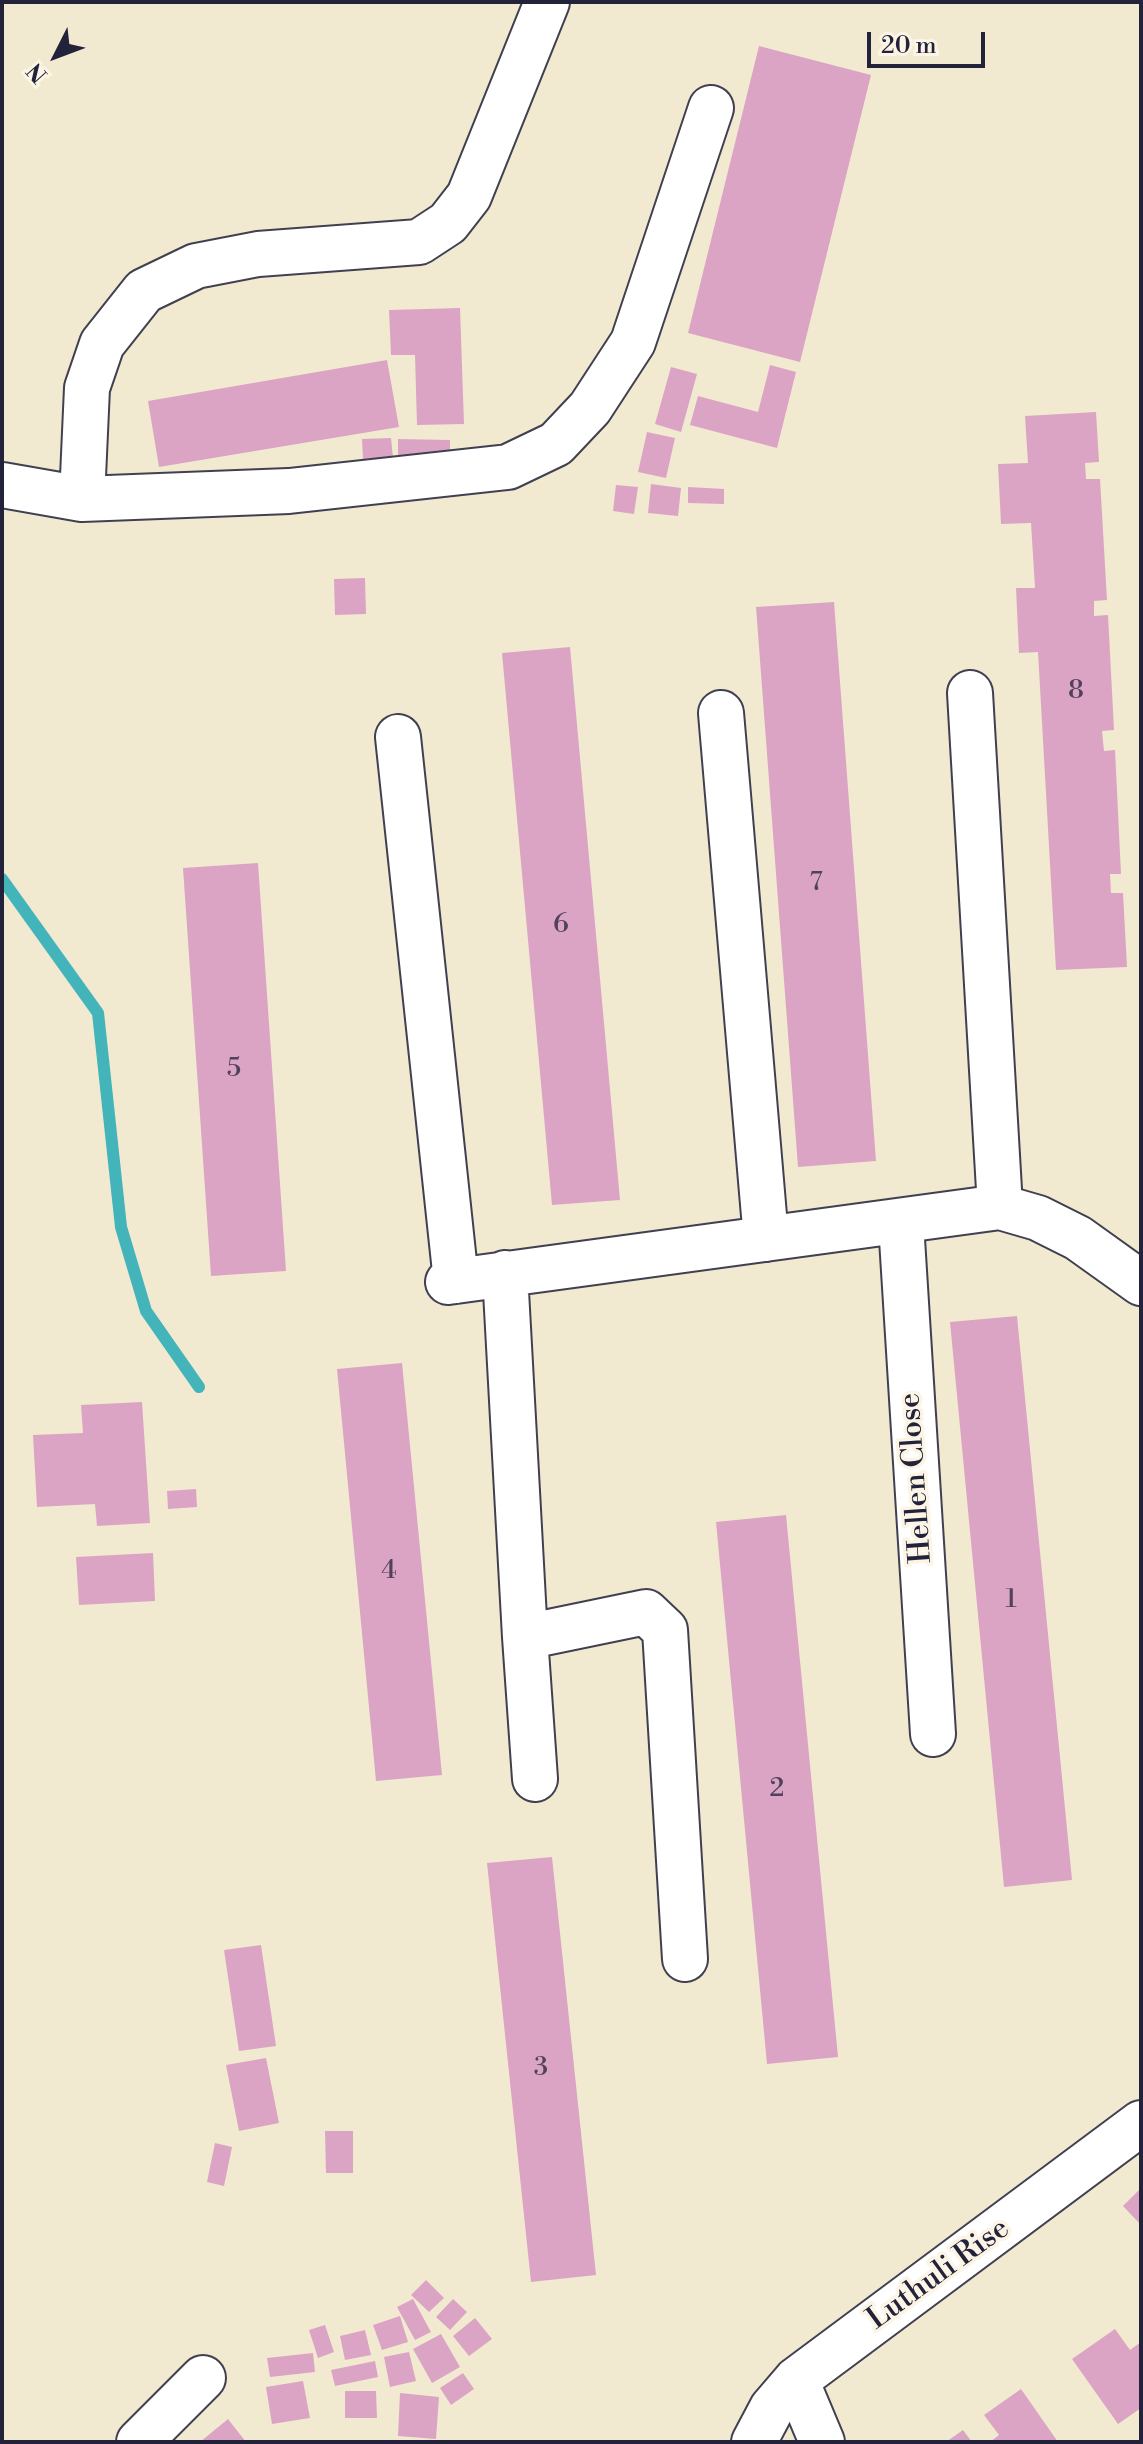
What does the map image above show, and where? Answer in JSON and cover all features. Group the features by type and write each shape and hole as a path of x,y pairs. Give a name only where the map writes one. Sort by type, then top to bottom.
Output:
{"street":[{"path":"82,499 87,388 102,344 144,291 196,266 258,254 419,242 448,223 469,196 547,2"},
{"path":"2,485 82,499 289,491 508,467 556,444 590,408 633,342 711,108"},
{"path":"970,693 1000,1207"},
{"path":"721,713 766,1239"},
{"path":"398,737 452,1281 901,1223 1000,1207 1038,1218 1078,1238 1141,1283"},
{"name":"Hellen Close","path":"901,1223 933,1734"},
{"path":"505,1273 535,1779"},
{"path":"525,1637 646,1612 665,1630 685,1959"},
{"name":"Luthuli Rise","path":"754,2442 772,2408 796,2380 1136,2139"},
{"path":"139,2442 203,2378"},
{"path":"796,2380 822,2442"}],"building":[{"path":"759,46 871,75 800,362 688,333"},
{"path":"460,308 464,424 417,425 415,355 391,355 389,310"},
{"path":"387,360 399,427 159,467 148,401"},
{"path":"770,365 796,372 777,448 690,425 698,396 758,412"},
{"path":"671,367 697,374 681,432 655,424"},
{"path":"1096,412 1099,462 1085,463 1086,479 1100,479 1107,600 1094,601 1094,616 1108,615 1114,730 1102,731 1104,751 1115,750 1121,874 1110,874 1111,893 1123,893 1127,967 1056,970 1038,652 1019,653 1016,588 1035,588 1031,523 1001,524 998,464 1028,463 1025,416"},
{"path":"647,432 675,438 666,478 638,472"},
{"path":"391,438 393,458 363,459 362,439"},
{"path":"398,439 450,440 450,462 398,462"},
{"path":"651,484 681,488 678,516 648,513"},
{"path":"616,485 638,487 634,514 613,511"},
{"path":"688,487 724,489 724,504 688,503"},
{"path":"365,578 366,614 335,615 334,579"},
{"path":"834,602 876,1161 798,1167 756,607"},
{"path":"570,647 620,1200 552,1205 502,653"},
{"path":"258,863 286,1271 211,1276 183,868"},
{"path":"1017,1316 1072,1880 1004,1887 950,1322"},
{"path":"402,1363 442,1775 376,1781 337,1369"},
{"path":"142,1402 150,1523 97,1526 95,1504 37,1507 33,1435 83,1433 81,1405"},
{"path":"196,1489 197,1507 168,1509 167,1491"},
{"path":"786,1515 838,2057 767,2064 716,1522"},
{"path":"153,1553 155,1601 79,1605 76,1557"},
{"path":"552,1857 596,2275 531,2282 487,1863"},
{"path":"261,1945 276,2046 239,2051 224,1950"},
{"path":"266,2058 279,2123 239,2131 226,2065"},
{"path":"325,2131 353,2131 353,2173 326,2173"},
{"path":"215,2143 232,2147 224,2186 207,2182"},
{"path":"1139,2190 1141,2192 1141,2225 1123,2206"},
{"path":"426,2280 444,2298 429,2312 411,2295"},
{"path":"413,2299 431,2332 415,2340 397,2307"},
{"path":"453,2299 467,2312 450,2330 436,2317"},
{"path":"400,2316 408,2342 382,2350 373,2325"},
{"path":"475,2318 492,2339 469,2356 453,2336"},
{"path":"325,2325 334,2352 318,2358 309,2330"},
{"path":"1115,2329 1130,2350 1141,2342 1141,2408 1118,2424 1072,2359"},
{"path":"365,2330 371,2355 345,2360 340,2336"},
{"path":"441,2334 460,2367 432,2383 413,2349"},
{"path":"409,2352 416,2381 390,2387 384,2357"},
{"path":"313,2353 315,2372 270,2377 267,2358"},
{"path":"375,2361 378,2377 335,2386 331,2370"},
{"path":"463,2373 474,2389 451,2405 440,2388"},
{"path":"303,2381 310,2418 272,2424 266,2387"},
{"path":"1021,2389 1058,2442 990,2442 999,2435 984,2415"},
{"path":"345,2391 376,2391 377,2418 345,2418"},
{"path":"400,2393 439,2397 436,2439 398,2436"},
{"path":"228,2419 246,2442 200,2442"},
{"path":"963,2430 972,2442 946,2442"}],"waterway":[{"path":"2,879 98,1013 121,1227 146,1311 199,1387"}]}
